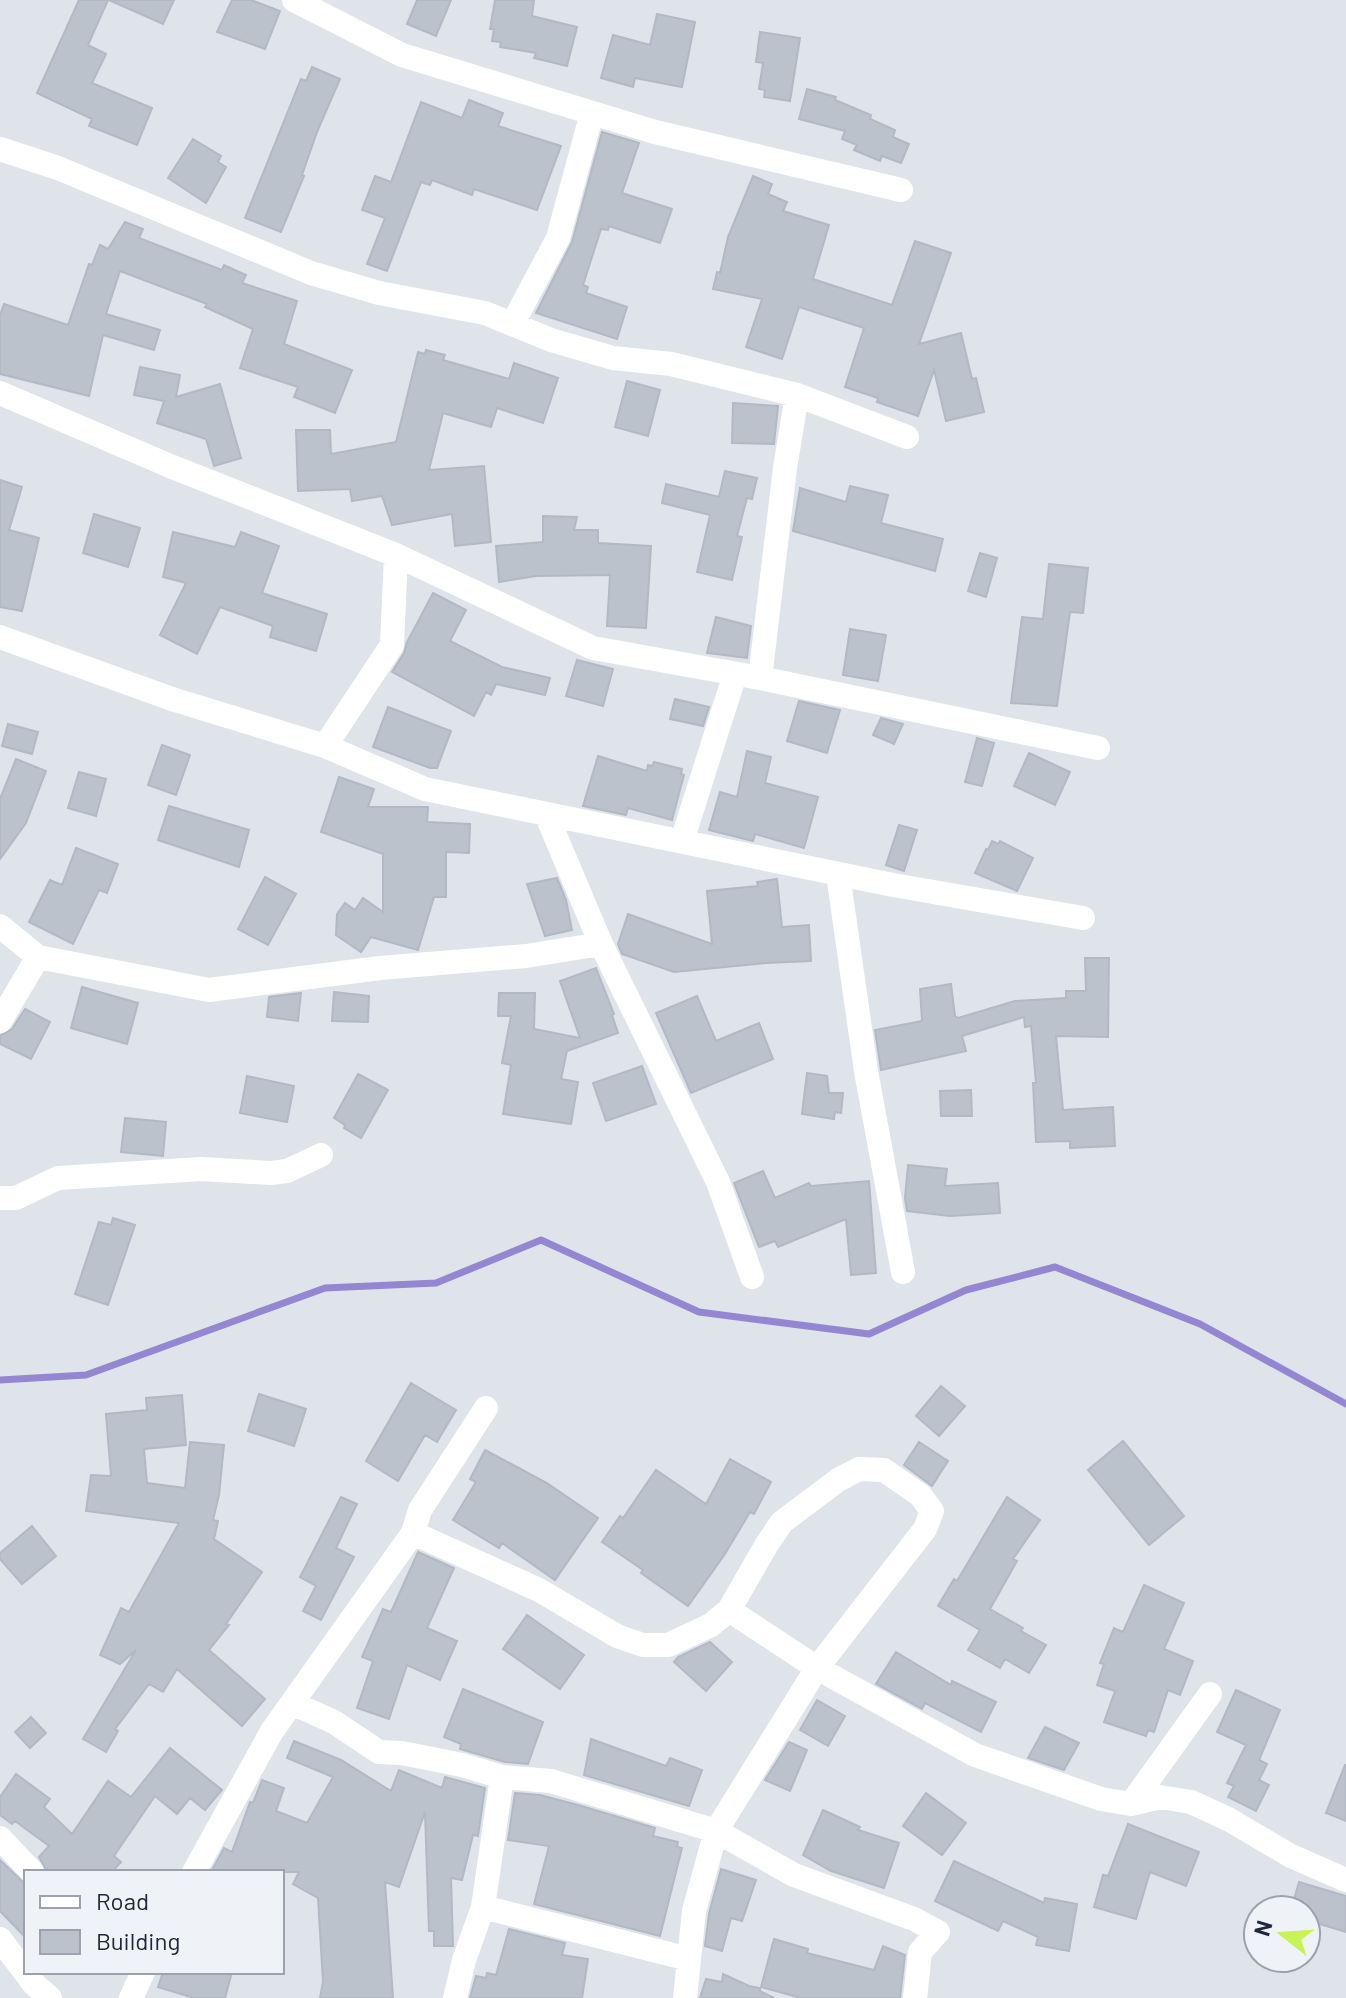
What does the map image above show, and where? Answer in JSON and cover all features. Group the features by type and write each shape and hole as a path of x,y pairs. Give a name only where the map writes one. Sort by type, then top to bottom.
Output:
{"street":[{"path":"294,0 402,55 655,132 901,190"},
{"path":"513,323 558,238 592,113"},
{"path":"0,149 58,168 311,273 379,293 470,310 513,323 551,340 613,358 671,364 797,395 907,437"},
{"path":"0,393 170,466 396,555 593,648 760,678 1098,748"},
{"path":"760,678 785,468 797,395"},
{"path":"325,746 392,645 396,555"},
{"path":"0,637 172,699 325,746 425,789 838,874 1083,918"},
{"path":"682,841 735,674"},
{"path":"546,814 601,944 718,1182 752,1277"},
{"path":"838,874 866,1071 903,1272"},
{"path":"0,926 38,957 209,990 380,968 526,956 601,944"},
{"path":"0,1021 38,957"},
{"path":"0,1198 16,1198 58,1178 201,1169 271,1173 287,1171 321,1155"},
{"path":"195,1870 272,1731 413,1533 420,1510 486,1408"},
{"path":"413,1533 539,1590 617,1636 643,1645 668,1645 711,1625 729,1610 782,1522 838,1480 859,1469 884,1470 920,1495 932,1511 925,1529 817,1668 716,1831 694,1911 685,1998"},
{"path":"729,1610 817,1668 975,1755 1101,1799 1131,1804 1160,1797 1191,1802 1228,1819 1291,1856 1346,1880"},
{"path":"1131,1804 1210,1694"},
{"path":"292,1703 334,1722 379,1752 402,1753 462,1765 502,1777 551,1781 716,1831 794,1875 914,1919 938,1932 920,1952 915,1998"},
{"path":"455,1998 464,1960 483,1907 502,1777"},
{"path":"0,1838 30,1870"},
{"path":"483,1907 689,1959"},
{"path":"0,1939 24,1971"},
{"path":"26,1974 50,1998"}],"building":[{"path":"79,0 108,0 88,45 106,54 92,83 152,108 137,145 89,126 92,119 37,93"},
{"path":"109,0 174,0 163,24"},
{"path":"232,0 251,0 280,11 265,49 217,32"},
{"path":"417,0 451,0 436,36 407,24"},
{"path":"495,0 534,0 532,16 577,27 567,66 534,58 536,53 500,47 501,42 492,41 494,29 490,29"},
{"path":"657,14 695,22 682,87 635,78 633,87 601,78 613,35 650,45"},
{"path":"760,32 800,38 790,101 764,97 765,90 759,89 763,63 756,62"},
{"path":"312,67 340,79 281,232 245,218 301,79 306,81"},
{"path":"807,89 836,97 835,100 871,115 870,119 895,130 893,137 909,144 901,163 882,156 880,161 854,150 857,145 842,139 845,131 799,119"},
{"path":"469,100 503,113 498,126 561,146 537,210 474,189 472,195 432,180 430,185 421,182 387,271 367,264 385,218 362,210 375,176 391,182 421,102 462,118"},
{"path":"602,132 639,143 622,193 672,209 660,243 609,226 608,230 601,229 583,285 588,287 586,293 627,307 617,339 536,313 572,242"},
{"path":"193,139 221,156 218,162 226,167 206,203 168,178"},
{"path":"753,176 772,184 768,194 787,202 783,211 829,225 813,279 892,305 915,241 951,253 919,344 961,333 984,412 946,421 934,370 918,416 845,387 864,328 799,307 782,359 746,347 762,299 713,289 728,237"},
{"path":"125,222 143,229 139,238 222,270 224,265 246,275 242,283 297,301 284,344 352,370 335,413 294,397 298,387 240,368 253,329 205,307 207,304 120,271 106,314 160,330 154,350 103,335 89,396 0,374 0,315 4,304 68,325 89,264 92,265 100,245 108,249"},
{"path":"426,350 445,355 443,360 509,379 514,363 558,378 543,423 497,408 491,427 443,413 429,470 484,466 491,542 455,546 452,514 392,525 382,496 352,501 350,489 298,491 296,430 330,430 331,454 396,442 418,352 425,354"},
{"path":"140,367 180,375 176,397 220,384 241,458 214,466 206,439 157,423 164,401 134,395"},
{"path":"627,381 660,390 648,436 615,427"},
{"path":"733,403 778,406 774,444 732,443"},
{"path":"725,471 757,478 752,499 747,498 737,536 742,537 732,580 697,572 710,515 662,503 666,484 719,497"},
{"path":"0,480 22,487 9,530 39,538 22,611 0,607"},
{"path":"850,486 888,495 881,523 943,539 935,571 793,531 800,488 846,502"},
{"path":"94,514 140,528 128,567 83,553"},
{"path":"543,516 577,517 574,530 598,530 598,543 651,546 646,628 607,626 610,575 536,576 499,582 496,546 543,542"},
{"path":"173,532 235,547 241,532 279,546 262,593 327,614 316,651 270,637 273,626 220,607 197,654 160,635 186,583 163,577"},
{"path":"980,553 997,558 986,597 968,591"},
{"path":"1049,564 1088,568 1083,613 1070,612 1057,706 1011,703 1022,617 1043,619"},
{"path":"433,593 466,610 450,641 502,667 550,678 545,695 496,684 491,695 486,692 474,716 392,672"},
{"path":"716,617 751,626 747,658 707,653"},
{"path":"850,629 886,635 878,681 843,675"},
{"path":"577,660 613,669 603,706 566,696"},
{"path":"675,699 709,707 703,726 670,719"},
{"path":"799,701 840,710 827,753 787,741"},
{"path":"388,707 451,731 437,768 373,747"},
{"path":"881,718 903,724 894,744 873,735"},
{"path":"8,724 38,732 32,754 2,746"},
{"path":"977,738 994,743 982,786 965,782"},
{"path":"162,745 190,755 176,795 148,785"},
{"path":"747,751 771,757 765,783 818,797 804,848 755,834 753,841 709,830 720,792 737,797"},
{"path":"1029,753 1070,772 1055,805 1014,786"},
{"path":"598,756 647,771 648,765 652,766 654,762 682,769 681,774 684,775 672,820 628,808 626,815 583,806"},
{"path":"16,759 46,771 26,823 0,859 0,799"},
{"path":"79,772 106,779 96,816 68,808"},
{"path":"339,777 374,789 368,807 428,807 427,822 470,824 469,853 446,852 446,897 434,897 418,950 371,937 361,952 336,935 337,914 345,903 355,910 363,898 383,912 383,854 321,832"},
{"path":"169,806 249,830 239,867 158,840"},
{"path":"899,825 917,830 904,871 886,865"},
{"path":"992,841 998,844 1000,841 1033,858 1017,891 975,873"},
{"path":"76,848 118,864 107,893 99,890 73,944 29,922 50,880 62,885"},
{"path":"265,877 296,894 268,945 238,929"},
{"path":"557,878 566,900 572,930 545,936 527,884"},
{"path":"777,879 782,927 809,925 811,961 674,972 622,954 618,944 628,914 712,944 707,891 758,886 757,882"},
{"path":"1085,958 1109,958 1108,1037 1056,1036 1063,1110 1113,1107 1115,1146 1070,1148 1070,1141 1036,1142 1033,1083 1036,1083 1031,1026 1025,1027 1024,1017 962,1036 966,1051 881,1070 875,1030 922,1021 920,989 951,984 955,1016 958,1018 1015,1001 1066,998 1066,991 1086,991"},
{"path":"596,968 618,1033 567,1051 561,1079 578,1082 571,1124 503,1114 511,1065 502,1063 511,1016 498,1016 499,993 535,993 534,1029 580,1038 560,981"},
{"path":"82,987 138,1003 127,1044 71,1028"},
{"path":"334,992 369,996 368,1022 332,1021"},
{"path":"301,993 298,1021 267,1017 269,997"},
{"path":"697,996 716,1041 759,1023 773,1059 691,1093 656,1013"},
{"path":"25,1009 50,1022 31,1059 0,1044 0,1036 12,1029"},
{"path":"642,1066 656,1104 606,1121 593,1083"},
{"path":"807,1073 827,1076 829,1093 843,1093 841,1113 835,1112 834,1119 802,1114"},
{"path":"358,1074 388,1090 361,1138 334,1118"},
{"path":"247,1076 294,1086 287,1122 240,1113"},
{"path":"971,1090 972,1116 941,1116 940,1091"},
{"path":"125,1118 166,1122 163,1156 121,1152"},
{"path":"908,1165 947,1169 945,1186 998,1183 1000,1213 950,1216 907,1211"},
{"path":"763,1171 775,1198 809,1183 811,1186 869,1181 876,1273 851,1275 846,1219 778,1247 775,1241 759,1247 734,1183"},
{"path":"113,1218 135,1225 108,1305 75,1294 99,1222 111,1225"},
{"path":"411,1383 456,1410 437,1442 425,1435 398,1481 366,1461"},
{"path":"941,1386 965,1406 939,1436 916,1416"},
{"path":"259,1394 306,1409 294,1446 248,1431"},
{"path":"182,1395 186,1445 144,1449 147,1483 185,1488 190,1442 224,1445 213,1520 218,1521 214,1539 262,1572 226,1624 229,1625 209,1650 265,1699 242,1726 177,1669 163,1692 149,1684 115,1729 118,1731 106,1752 83,1739 136,1650 120,1664 100,1655 121,1608 129,1612 179,1523 86,1511 91,1475 111,1476 106,1414 147,1410 146,1398"},
{"path":"1123,1441 1184,1516 1149,1545 1088,1470"},
{"path":"919,1442 948,1461 932,1486 904,1465"},
{"path":"485,1450 547,1483 598,1518 555,1580 502,1543 499,1548 453,1520 476,1482 470,1479"},
{"path":"730,1459 771,1482 754,1514 750,1512 688,1606 602,1542 620,1516 623,1518 656,1470 706,1504"},
{"path":"341,1497 357,1504 336,1548 354,1557 321,1620 303,1611 316,1586 300,1577"},
{"path":"1007,1497 1040,1520 1013,1559 1017,1561 990,1609 1046,1645 1029,1673 1005,1659 1000,1668 968,1650 980,1630 938,1606 954,1579 957,1581"},
{"path":"32,1526 56,1556 22,1584 0,1559 0,1553"},
{"path":"418,1552 454,1568 427,1628 457,1641 440,1680 407,1665 389,1719 357,1708 373,1661 362,1657 383,1609 391,1612"},
{"path":"1144,1585 1184,1603 1164,1649 1193,1661 1180,1695 1168,1690 1154,1732 1148,1730 1146,1736 1104,1722 1115,1691 1097,1685 1104,1664 1100,1663 1114,1628 1123,1632"},
{"path":"527,1615 584,1655 560,1689 503,1649"},
{"path":"710,1642 732,1662 706,1691 674,1662 678,1657"},
{"path":"896,1652 951,1685 952,1681 996,1702 981,1732 925,1703 922,1709 876,1684"},
{"path":"463,1689 543,1722 528,1764 505,1762 460,1749 461,1744 444,1737"},
{"path":"1236,1690 1280,1710 1259,1760 1267,1764 1259,1780 1269,1785 1256,1811 1228,1797 1234,1786 1227,1783 1246,1745 1217,1732"},
{"path":"817,1700 845,1716 828,1746 800,1730"},
{"path":"31,1717 46,1733 30,1748 15,1732"},
{"path":"1045,1727 1079,1743 1064,1770 1028,1758"},
{"path":"591,1739 666,1766 670,1758 702,1770 689,1806 584,1775"},
{"path":"294,1741 341,1760 391,1791 399,1770 442,1788 445,1777 485,1788 478,1836 473,1835 462,1880 451,1878 453,1946 434,1946 434,1931 429,1931 425,1812 399,1887 385,1882 393,1998 320,1998 323,1982 318,1898 293,1884 299,1872 212,1870 224,1848 232,1852 250,1802 253,1803 262,1780 284,1788 276,1811 307,1823 333,1777 287,1758"},
{"path":"789,1742 807,1750 790,1791 765,1780"},
{"path":"170,1748 222,1790 205,1810 190,1798 177,1814 155,1796 114,1856 121,1862 114,1870 46,1870 39,1857 49,1846 15,1821 12,1824 0,1815 0,1797 16,1774 50,1799 44,1807 72,1834 108,1781 131,1797"},
{"path":"1346,1765 1346,1821 1326,1813"},
{"path":"515,1793 540,1795 655,1828 653,1836 678,1842 677,1847 682,1848 660,1936 534,1904 549,1846 508,1840"},
{"path":"926,1793 966,1823 942,1855 903,1826"},
{"path":"823,1810 860,1827 858,1830 899,1843 884,1888 831,1871 803,1855"},
{"path":"1128,1824 1199,1852 1186,1886 1150,1872 1136,1919 1094,1907 1103,1875 1108,1876"},
{"path":"0,1860 24,1883 24,1936 0,1911"},
{"path":"954,1861 1044,1903 1045,1898 1077,1904 1069,1951 1036,1945 1038,1937 1003,1921 998,1931 935,1901"},
{"path":"721,1869 756,1880 742,1921 731,1918 722,1951 705,1946 709,1914"},
{"path":"1299,1882 1346,1896 1346,1932 1322,1925 1322,1894 1296,1894"},
{"path":"509,1929 565,1943 562,1955 588,1959 582,1998 470,1998 476,1976 486,1978 487,1973 496,1975"},
{"path":"774,1939 808,1949 807,1953 874,1970 883,1946 905,1955 900,1998 801,1998 761,1987"},
{"path":"162,1974 231,1974 225,1998 194,1998 158,1987"},
{"path":"723,1974 760,1988 760,1991 774,1998 700,1998 706,1979 722,1982"}],"waterway":[{"path":"0,1380 86,1375 325,1288 436,1283 541,1240 699,1312 869,1334 966,1290 1055,1267 1200,1324 1346,1404"}]}
